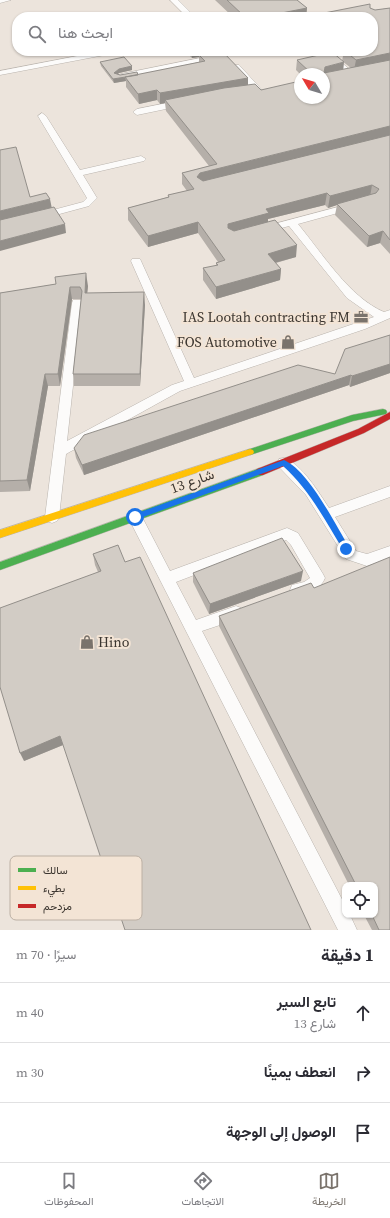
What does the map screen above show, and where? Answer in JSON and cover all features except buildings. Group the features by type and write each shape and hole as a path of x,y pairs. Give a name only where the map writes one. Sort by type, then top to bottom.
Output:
{"street":[{"name":"شارع 13","path":"0,566 284,463 361,432 390,413"},
{"name":"شارع 13","path":"0,534 352,418 365,415 390,413"}],"lane":[{"path":"0,1 7,0"},
{"path":"174,0 186,12"},
{"path":"0,74 90,56"},
{"path":"330,56 356,74 338,78"},
{"path":"120,76 227,57 258,90"},
{"path":"245,92 269,90"},
{"path":"137,112 192,101"},
{"path":"29,218 81,206 90,201 91,195 42,116"},
{"path":"78,173 141,159"},
{"path":"254,232 363,203"},
{"path":"291,222 351,296 371,311 387,315"},
{"path":"136,260 190,382"},
{"path":"52,517 77,303"},
{"path":"60,451 154,398 190,382 361,326 387,315"},
{"path":"284,463 305,483 352,555 367,560 390,552"},
{"path":"325,515 390,491"},
{"path":"135,517 348,930"},
{"path":"167,579 287,534 293,537 296,541 318,578 316,583 282,596"},
{"path":"192,628 252,607"}],"traffic: fast":[{"path":"250,452 352,418 383,412"},
{"path":"0,566 260,472"}],"traffic: slow":[{"path":"0,534 250,452"}],"traffic: jam":[{"path":"260,472 361,431 390,415"}],"place":[{"name":"IAS Lootah contracting FM","path":"361,317"},
{"name":"FOS Automotive","path":"288,342"},
{"name":"Hino","path":"87,642"}],"route":[{"path":"135,517 284,463 305,483 311,491 346,549"}]}
